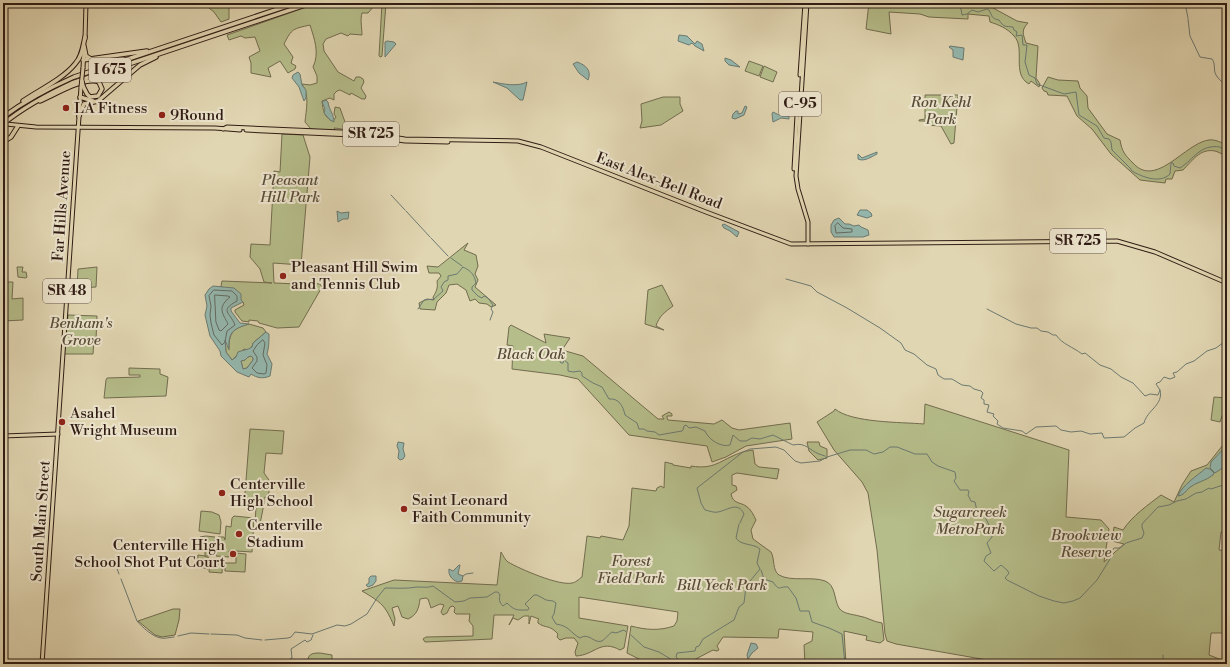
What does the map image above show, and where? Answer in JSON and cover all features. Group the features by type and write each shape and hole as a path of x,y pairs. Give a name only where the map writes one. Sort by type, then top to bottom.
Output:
{"highway":[{"name":"I 675","path":"3,117 25,102 65,81 296,3"},
{"name":"I 675","path":"4,124 45,96 72,83 311,3"},
{"path":"3,117 15,106 54,81 76,64 82,52 85,37"},
{"path":"79,116 84,104 98,101 146,61 198,40"},
{"path":"84,46 86,56 92,59"},
{"path":"83,60 156,50"},
{"path":"24,109 86,81 95,80 99,82 102,89 98,96 90,97 82,87 82,81"},
{"path":"80,97 93,101 104,95"},
{"path":"3,142 11,137 18,126"}],"main road":[{"path":"82,81 86,3"},
{"name":"C-95","path":"802,201 796,192 794,181 806,3"},
{"name":"C-95","path":"806,3 796,176 797,186 808,222 808,244"},
{"name":"Far Hills Avenue","path":"58,434 80,97 82,87"},
{"path":"4,124 18,126 78,128"},
{"name":"East Alex-Bell Road","path":"78,128 261,130 375,136 402,141 519,141 541,147 789,244 808,244"},
{"name":"SR 725","path":"808,244 1117,241 1155,252 1227,283"},
{"path":"3,436 58,434"},
{"name":"South Main Street","path":"42,664 58,434"}],"green space":[{"path":"212,3 229,3 229,19 221,22 209,8"},
{"path":"318,3 320,6 329,3 372,3 374,6 368,13 362,13 362,35 350,34 348,36 341,33 326,39 323,44 324,51 338,72 354,81 356,77 363,79 364,82 361,88 366,96 365,99 351,93 350,95 340,90 334,94 334,100 330,98 322,101 326,116 330,120 333,121 336,117 334,114 335,107 340,108 345,122 354,132 337,128 334,128 336,131 311,129 305,122 307,98 302,84 310,85 317,83 317,76 313,67 316,56 316,46 310,25 300,27 291,32 284,44 293,57 291,63 296,66 295,69 288,73 280,61 268,68 271,77 251,73 251,63 249,57 260,51 255,37 245,38 241,36 229,40 227,35"},
{"path":"382,3 386,3 381,57 379,56"},
{"path":"869,3 984,3 1017,21 1028,23 1024,28 1023,35 1026,43 1038,46 1036,78 1040,84 1039,87 1031,81 1029,84 1024,80 1021,74 1019,47 1014,36 1006,29 990,22 989,16 968,14 968,19 929,17 920,14 889,12 891,34 866,29"},
{"path":"749,61 763,66 759,76 745,71"},
{"path":"764,66 777,72 773,82 760,77"},
{"path":"1048,77 1058,80 1078,81 1080,88 1087,96 1088,108 1107,134 1120,140 1126,155 1142,170 1151,171 1161,168 1200,143 1209,140 1227,145 1227,156 1215,151 1205,151 1193,159 1183,170 1175,171 1172,179 1166,179 1165,183 1140,180 1111,154 1092,129 1077,116 1067,96 1048,95 1047,92 1044,91 1042,88"},
{"name":"Ron Kehl Park","path":"925,95 958,95 954,143 951,144 941,126 925,125 925,121 919,121 925,119"},
{"path":"663,97 680,97 680,104 683,111 661,125 640,128 642,121 641,104"},
{"name":"Pleasant Hill Park","path":"282,134 303,135 310,157 301,265 273,263 274,283 298,284 301,282 320,284 322,287 299,327 277,328 259,323 258,321 242,321 235,310 244,305 243,302 221,286 222,281 272,283 264,282 260,269 250,257 251,244 270,245 274,171 280,172"},
{"path":"468,243 464,250 476,255 478,266 475,274 478,280 475,287 496,305 491,307 487,304 479,303 475,299 470,301 466,290 457,284 449,285 446,293 437,302 435,310 420,309 419,303 427,299 434,300 433,297 437,289 437,281 441,276 439,273 429,273 427,266 438,267"},
{"path":"17,267 23,267 22,272 26,272 26,278 18,277"},
{"path":"97,267 96,287 77,288 78,269"},
{"path":"3,282 13,282 12,299 23,298 23,320 3,321"},
{"path":"662,285 673,306 663,314 657,323 656,326 664,330 645,324 648,290"},
{"name":"Benham's Grove","path":"68,315 97,316 96,340 94,340 93,354 64,354"},
{"path":"249,324 263,328 266,332 253,343 252,347 248,350 244,349 232,360 226,352 225,338 229,348 231,334 236,329"},
{"name":"Black Oak","path":"511,325 546,343 544,334 570,338 562,350 583,356 658,419 664,419 662,416 669,412 672,416 667,416 668,420 714,424 722,420 732,428 739,430 790,423 792,439 746,446 726,457 712,462 707,446 629,435 578,379 560,375 512,369 513,346 507,345 509,327"},
{"path":"251,356 253,360 247,368 243,369 241,361"},
{"path":"129,368 160,369 160,374 168,377 166,396 104,398 107,378 140,377 140,375 129,375"},
{"path":"1214,397 1227,398 1227,411 1224,410 1220,422 1211,420"},
{"name":"Sugarcreek MetroPark","path":"925,404 1069,450 1066,517 1101,520 1109,529 1104,562 1124,544 1112,541 1114,527 1123,530 1136,515 1161,495 1174,502 1191,471 1207,465 1227,438 1227,533 1221,532 1219,550 1227,551 1227,633 1211,633 1209,655 1227,662 1227,664 1010,664 896,644 887,641 885,634 877,550 868,493 862,482 834,450 817,422 835,409 843,414 853,417 890,422 924,424"},
{"path":"250,429 284,431 282,454 266,453 264,473 271,483 268,496 264,498 260,524 255,523 256,507 244,506"},
{"path":"807,442 819,442 820,446 827,449 827,458 818,460 809,451"},
{"path":"753,450 755,464 759,467 779,469 777,479 737,473 732,475 732,485 736,486 737,490 731,494 733,500 748,507 751,511 756,520 751,530 753,539 771,552 774,567 777,573 789,578 825,581 829,583 833,589 837,605 843,612 882,623 884,640 880,643 866,640 867,636 844,631 846,664 805,664 804,645 812,641 813,632 779,629 778,638 723,637 717,646 719,650 713,650 692,661 694,664 686,664 684,662 678,664 649,664 627,653 631,626 663,629 674,626 677,621 678,612 579,597 579,618 628,626 624,648 620,650 607,646 576,656 575,652 578,643 574,638 560,640 555,631 541,625 538,623 539,619 531,616 529,624 529,616 524,616 518,620 513,618 509,625 514,615 494,615 492,639 425,642 423,639 426,637 473,636 473,626 469,621 470,614 456,614 453,606 450,607 447,613 443,615 441,612 444,605 440,604 431,608 428,599 426,598 420,599 417,611 408,619 402,617 398,606 392,608 395,619 394,626 388,613 382,605 362,591 394,580 497,585 501,552 508,562 530,573 558,582 576,582 582,577 587,536 600,538 601,536 623,540 629,526 632,488 656,491 657,488 661,486 664,488 665,462 691,468 691,466 706,467 717,464 742,452"},
{"path":"201,511 212,512 219,515 221,522 220,534 199,531"},
{"name":"Centerville Stadium","path":"234,516 254,518 252,552 236,551 234,552 235,555 233,555 232,558 230,557 230,552 232,551 229,551 229,557 216,556 218,537 224,537 225,540 226,526 231,527 232,518"},
{"path":"200,537 215,537 213,556 205,556 205,548 199,548"},
{"path":"236,553 246,554 245,572 225,571 225,563 236,563"},
{"path":"198,555 209,558 208,569 201,566 198,560"},
{"path":"210,560 216,561 221,565 222,573 209,572"},
{"path":"173,609 180,609 175,635 162,637 155,635 138,621"},
{"path":"320,653 332,655 332,664 307,664 310,655"}],"water":[{"path":"679,35 687,36 695,44 697,41 702,44 704,51 692,43 689,45 678,41"},
{"path":"385,42 394,42 396,44 385,57"},
{"path":"949,47 964,48 963,60 953,57 953,50"},
{"path":"725,58 731,60 740,67 729,65 725,61"},
{"path":"577,62 589,71 588,80 579,73 573,64"},
{"path":"298,72 300,74 302,85 306,90 306,98 304,101 299,87 292,78 293,75"},
{"path":"493,82 515,85 527,82 523,100 520,100 507,88"},
{"path":"326,100 334,122 324,113 325,109 322,102"},
{"path":"745,106 747,107 744,115 735,119 732,118 736,111 738,111 738,114 742,113"},
{"path":"773,112 779,115 789,116 789,119 781,118 773,122"},
{"path":"877,152 877,154 868,159 858,159 858,154 862,158"},
{"path":"860,210 867,210 872,216 867,218 857,215"},
{"path":"337,211 341,213 349,212 348,219 343,219 338,222"},
{"path":"839,218 845,224 854,226 859,225 868,230 869,235 863,237 834,237 831,232 831,225 834,220"},
{"path":"724,224 739,232 737,237 724,228 722,225"},
{"path":"213,286 234,288 241,294 241,300 243,302 231,308 231,311 240,323 249,324 232,332 229,339 229,350 225,340 226,352 232,360 236,357 238,352 252,347 253,343 266,332 269,334 267,354 272,364 270,376 260,378 251,374 249,377 237,372 221,356 220,351 210,336 205,315 207,306 205,295","holes":["251,356 253,358 247,368 243,369 241,361"]},
{"path":"398,442 404,443 403,449 405,456 400,460 398,458"},
{"path":"1227,445 1227,465 1215,473 1210,468 1211,462"},
{"path":"1206,468 1210,469 1214,473 1213,475 1192,486 1183,494 1178,496 1186,484"},
{"path":"460,565 458,574 463,576 462,581 458,582 451,577 449,569 453,571"},
{"path":"371,576 376,576 376,581 373,585 368,587 366,585 369,583 369,578"},
{"path":"751,643 756,644 758,648 748,659 747,655"}],"waterway":[{"path":"918,3 935,5 937,3"},
{"path":"956,3 961,9 962,15 967,14 972,10 978,12 987,9 992,16 1001,23 1013,27 1017,32 1016,36 1022,35 1023,45 1027,45 1025,62 1029,75 1035,78 1037,84 1064,94 1076,92 1079,115 1097,126 1104,138 1109,139 1111,142 1112,150 1132,171 1146,177 1161,179 1170,174 1171,163 1180,168 1202,150 1207,148 1220,147 1227,153"},
{"path":"1185,3 1188,18"},
{"path":"1188,19 1190,36 1200,57 1212,59 1216,75 1227,87"},
{"path":"391,195 405,210"},
{"path":"406,211 430,237"},
{"path":"431,238 448,256"},
{"path":"451,258 462,266"},
{"path":"418,309 424,300 434,299 443,291 441,287 444,282 448,280 448,276 457,274 463,267 470,271 474,277 476,283 472,287 472,290 478,296 488,298 493,305 491,309 493,312 490,320"},
{"path":"786,279 811,286 817,292 880,328 901,343 905,350 914,354 927,365 936,369 938,375 944,379 952,379 962,385 970,386 981,391 983,393 981,398 984,400 984,404 989,405 987,412 994,414 993,416 998,421 997,424 1003,428 1022,431 1026,434 1036,427 1056,426 1061,430 1071,432 1081,431 1090,434 1102,433 1104,438 1124,437 1144,423 1148,414 1160,400 1160,390"},
{"path":"987,309 1016,324 1037,328 1041,331 1056,335 1061,341 1082,354 1085,353 1100,365 1111,369 1121,377 1133,383 1145,396 1150,394 1158,395 1160,390 1156,384 1164,377 1170,379 1175,377 1173,373 1177,372 1186,364 1194,361 1207,351 1216,348 1227,340"},
{"path":"544,348 549,348 554,354"},
{"path":"555,354 561,363 563,363 564,360 568,363 568,371 580,371 582,376 602,387 609,399 618,401 625,415 637,423 639,429 655,432 659,435 682,431 686,425 689,428 696,427 705,431 715,442 726,446 730,445 733,435 740,441 746,441 752,438 760,439 773,435 793,445 804,445 825,456"},
{"path":"740,523 744,514 739,508 732,507 716,512 705,510 701,503 697,488 743,452 750,449 776,447 784,450 795,461 801,463 820,461 827,457 850,450 866,450 874,454 883,452 890,447 897,447 915,454 927,454 932,462 938,466 955,472 956,478 954,481 960,490 968,490 968,495 971,501 975,502 977,511 986,512 985,517 992,531 992,537 987,543 991,553 986,556 984,561 994,571 1001,565 1009,573 1005,578 1007,580 1039,596 1064,603 1080,598 1097,580 1110,559 1114,548 1120,548 1126,543 1142,538 1144,533 1142,524 1158,507 1186,499 1209,488 1211,489 1223,485 1227,479"},
{"path":"631,635 644,647 659,652 674,661 678,659 676,657 677,653 695,651 696,647 699,646 703,639 734,620 739,607 744,603 746,586 760,569 757,563 760,549 738,541 736,538 739,524"},
{"path":"115,563 119,574"},
{"path":"761,570 764,579 773,582 778,588 788,587 796,598 800,611 809,611 812,622 842,634 845,664"},
{"path":"463,576 473,573"},
{"path":"121,579 137,621 155,636 164,638 174,637"},
{"path":"265,640 288,638 295,632 312,634 337,625 345,626 351,624 367,614 385,588 433,586 455,602 464,601 470,598 487,597 495,592 498,592 500,595 500,602 503,606 507,603 514,609 519,610 528,610 529,608 525,604 534,595 537,595 556,603 552,617 556,624 567,628 580,638 586,636 596,641 602,641 612,632 616,633 624,630 626,632"},
{"path":"178,636 191,633 209,634"},
{"path":"211,634 237,635 245,638 262,640"},
{"path":"289,664 290,659 292,658 291,649 305,640 307,642 311,640 313,635"},
{"path":"1161,664 1163,661 1163,655"}],"place":[{"name":"LA Fitness","path":"66,108"},
{"name":"9Round","path":"162,115"},
{"name":"Pleasant Hill Swim and Tennis Club","path":"283,276"},
{"name":"Asahel Wright Museum","path":"62,422"},
{"name":"Centerville High School","path":"222,493"},
{"name":"Saint Leonard Faith Community","path":"404,509"},
{"name":"Centerville Stadium","path":"239,534"},
{"name":"Centerville High School Shot Put Court","path":"233,554"}],"park label":[{"name":"Brookview Reserve","path":"1086,544"},
{"name":"Forest Field Park","path":"631,570"},
{"name":"Bill Yeck Park","path":"722,585"}]}
